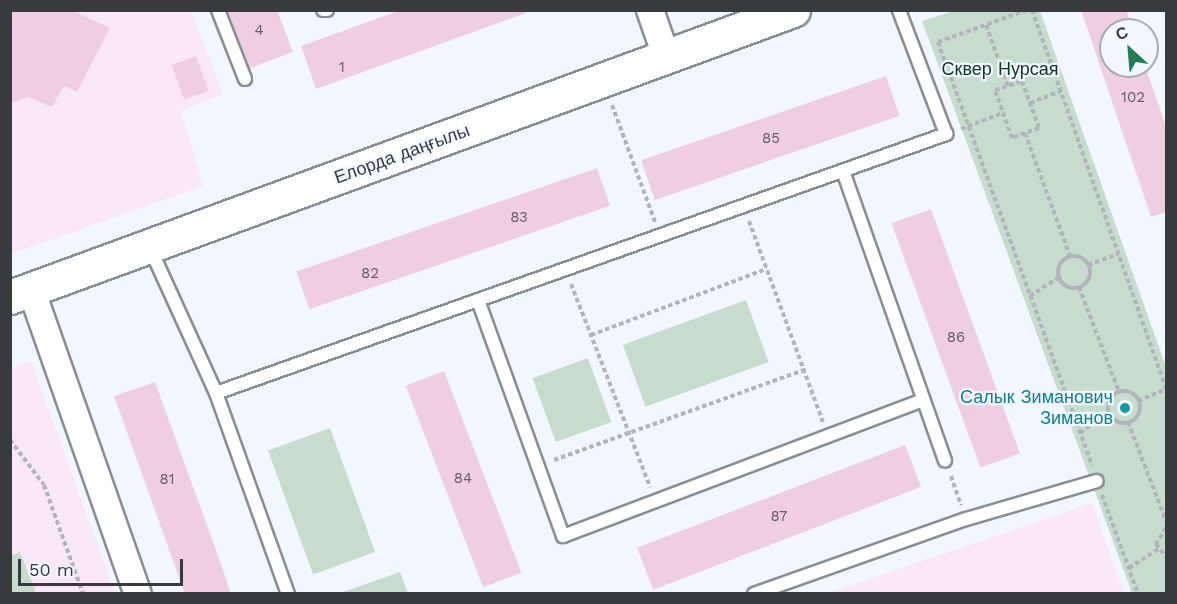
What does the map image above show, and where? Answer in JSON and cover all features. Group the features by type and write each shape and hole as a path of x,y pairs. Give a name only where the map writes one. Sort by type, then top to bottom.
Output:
{"street":[{"path":"650,10 666,56"},
{"name":"Елорда даңғылы","path":"21,293 777,13"},
{"path":"21,293 138,594"}],"lane":[{"path":"218,10 245,80"},
{"path":"216,393 946,135 899,10"},
{"path":"843,171 945,461"},
{"path":"150,247 216,393 288,594"},
{"path":"478,300 563,536 923,400"},
{"path":"754,594 966,519 1097,481"}],"path":[{"path":"1027,10 938,42 1138,594"},
{"path":"1032,10 1166,389 1138,401 1119,392 1079,287"},
{"path":"986,25 1008,86"},
{"path":"603,79 661,236"},
{"path":"1022,81 1030,103 1039,128 1012,138 995,90 1022,81"},
{"path":"1030,103 1060,91"},
{"path":"946,135 1003,113"},
{"path":"1025,133 1070,256 1088,265 1118,254"},
{"path":"744,206 828,436"},
{"path":"1070,256 1060,264 1059,277 1066,286 1079,287 1089,278 1088,265"},
{"path":"591,335 767,268"},
{"path":"565,270 656,501"},
{"path":"1030,296 1059,277"},
{"path":"538,465 804,370"},
{"path":"1080,433 1108,412 1110,399 1119,392"},
{"path":"1108,412 1116,422 1128,422 1138,413 1138,401"},
{"path":"1128,422 1167,521"},
{"path":"10,440 44,485 83,594"},
{"path":"945,461 966,519"},
{"path":"1167,528 1157,539 1158,549 1167,557"},
{"path":"1129,568 1158,549"}],"shaded area":[{"path":"10,11 191,11 223,94 181,111 203,186 11,254"},
{"path":"31,361 115,593 11,593 10,368"},
{"path":"1092,503 1124,593 828,593"}],"green space":[{"name":"Сквер Нурсая","path":"954,11 1040,11 1166,367 1166,593 1132,593 922,21"},
{"path":"746,300 769,362 645,407 623,345"},
{"path":"588,358 611,422 556,442 533,378"},
{"path":"330,428 375,552 313,575 268,451"},
{"path":"20,552 36,593 11,593 11,556"},
{"path":"400,572 408,593 340,593"}],"building":[{"path":"10,10 71,10 110,28 77,92 64,86 52,107 28,97 10,103"},
{"path":"227,10 277,10 293,52 250,68"},
{"path":"401,10 526,10 526,13 316,89 301,46"},
{"path":"1081,10 1126,10 1129,18 1099,18 1099,63"},
{"path":"196,56 209,91 184,100 172,65"},
{"path":"886,76 900,116 655,200 641,160"},
{"path":"1104,78 1149,78 1167,129 1167,212 1151,217"},
{"path":"597,168 610,206 309,309 296,272"},
{"path":"931,209 1020,453 980,468 892,223"},
{"path":"444,371 521,573 483,587 406,386"},
{"path":"155,382 231,594 185,594 114,396"},
{"path":"905,445 921,487 653,590 637,548"}],"place":[{"name":"Салык Зиманович Зиманов","path":"1125,408"}]}
